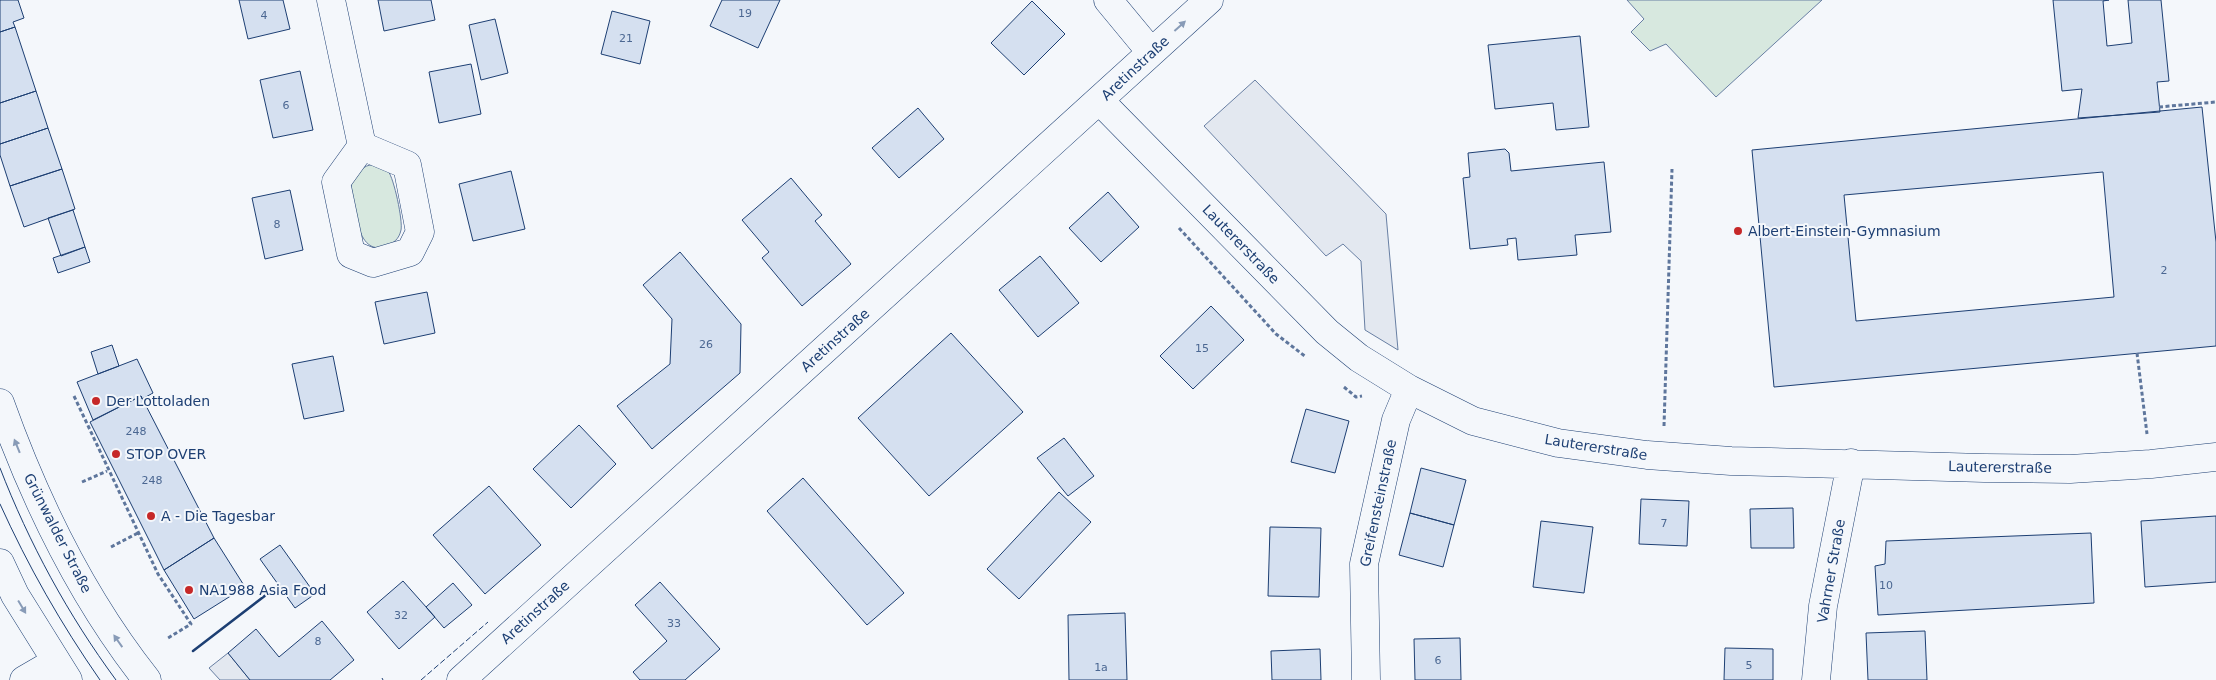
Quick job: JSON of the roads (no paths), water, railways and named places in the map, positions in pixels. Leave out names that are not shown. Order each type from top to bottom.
[{"type":"street","points":[[331,0],[362,146]]},
{"type":"street","points":[[1108,0],[1151,52]]},
{"type":"street","name":"Aretinstraße","points":[[460,680],[1209,0]]},
{"type":"street","name":"Lautererstraße","points":[[1100,100],[1327,332],[1359,358],[1408,389],[1473,421],[1558,444],[1662,456],[1731,461],[2070,469],[2151,464],[2216,457]]},
{"type":"street","name":"Greifensteinstraße","points":[[1366,680],[1364,564],[1396,420],[1408,389]]},
{"type":"street","name":"Grünwalder Straße","points":[[0,403],[28,474],[71,565],[116,638],[147,680]]},
{"type":"street","name":"Vahrner Straße","points":[[1816,680],[1823,606],[1851,463]]},
{"type":"street","points":[[0,563],[15,594],[61,671],[24,680]]},
{"type":"tram line","points":[[0,468],[11,496],[51,578],[82,630],[116,680]]},
{"type":"tram line","points":[[0,504],[46,594],[100,680]]},
{"type":"place","name":"Albert-Einstein-Gymnasium","points":[[1738,231]]},
{"type":"place","name":"Der Lottoladen","points":[[96,401]]},
{"type":"place","name":"STOP OVER","points":[[116,454]]},
{"type":"place","name":"A - Die Tagesbar","points":[[151,516]]},
{"type":"place","name":"NA1988 Asia Food","points":[[189,590]]}]
